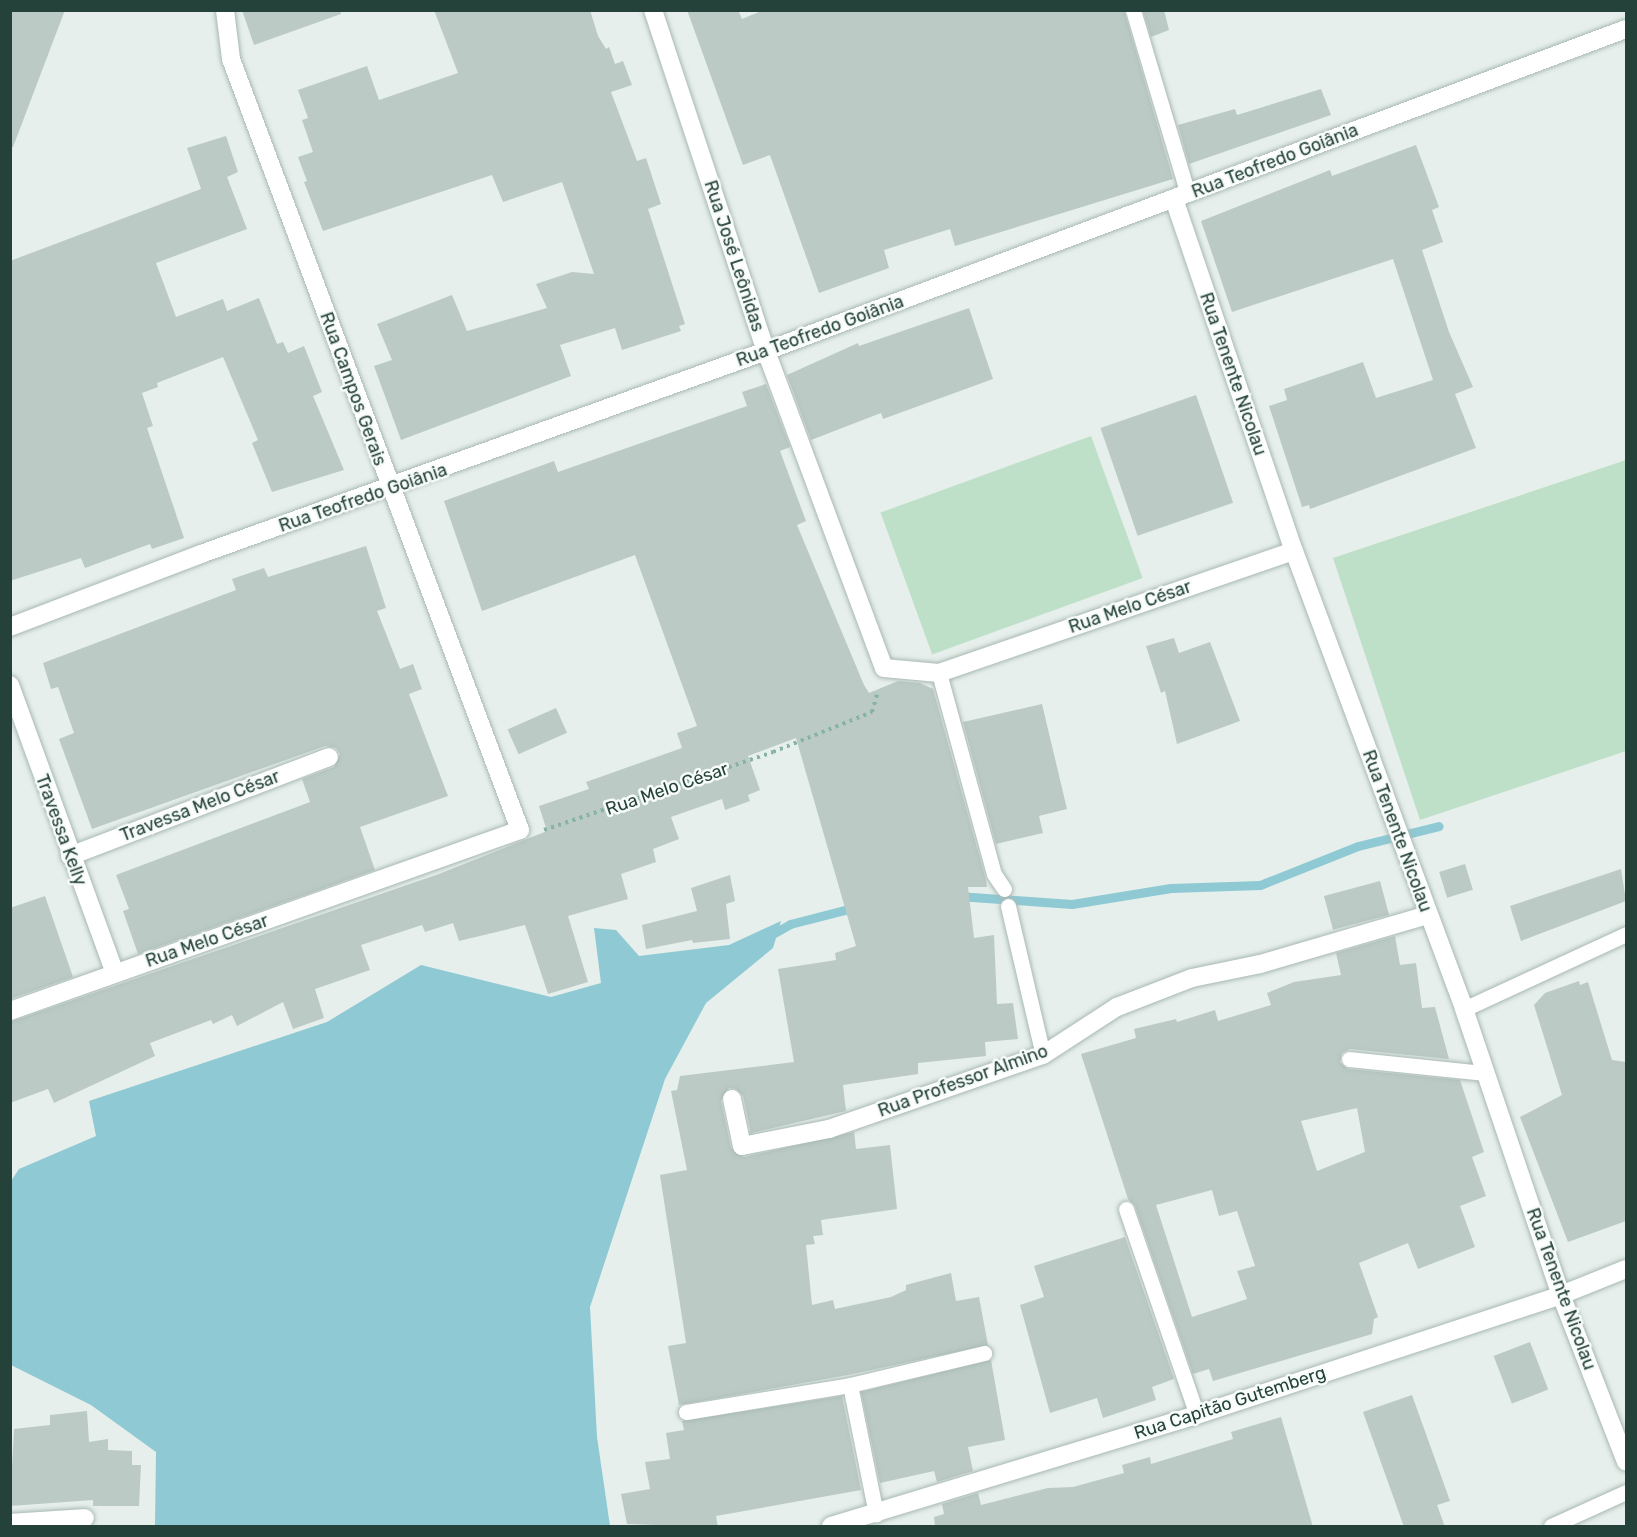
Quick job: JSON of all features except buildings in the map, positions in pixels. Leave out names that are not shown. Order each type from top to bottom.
[{"type":"street","name":"Rua Campos Gerais","points":[[225,10],[231,59],[390,489],[520,830]]},
{"type":"street","name":"Rua José Leônidas","points":[[653,10],[766,351],[884,668]]},
{"type":"street","name":"Rua Teofredo Goiânia","points":[[10,627],[201,554],[390,489],[766,351],[1626,29]]},
{"type":"street","name":"Rua Tenente Nicolau","points":[[1181,196],[1294,551],[1464,1009],[1561,1295],[1626,1462]]},
{"type":"street","name":"Rua Melo César","points":[[884,668],[939,673],[1294,551]]},
{"type":"street","name":"Travessa Kelly","points":[[10,685],[70,856],[115,973]]},
{"type":"street","name":"Travessa Melo César","points":[[70,856],[329,757]]},
{"type":"street","name":"Rua Melo César","points":[[10,1011],[520,830]]},
{"type":"street","name":"Rua Professor Almino","points":[[732,1099],[742,1146],[829,1129],[1043,1055],[1117,1007],[1192,978],[1260,964],[1428,915]]},
{"type":"street","name":"Rua Capitão Gutemberg","points":[[831,1527],[1197,1415],[1561,1295],[1626,1269]]},
{"type":"street","points":[[10,1523],[85,1518]]},
{"type":"lane","points":[[1133,10],[1181,196]]},
{"type":"lane","points":[[939,673],[994,874],[1004,889]]},
{"type":"lane","points":[[1008,906],[1043,1055]]},
{"type":"lane","points":[[1464,1009],[1626,934]]},
{"type":"lane","points":[[1349,1059],[1485,1073]]},
{"type":"lane","points":[[1126,1209],[1197,1415]]},
{"type":"lane","points":[[686,1412],[850,1385],[984,1353]]},
{"type":"lane","points":[[850,1385],[876,1514]]},
{"type":"lane","points":[[1551,1527],[1626,1492]]},
{"type":"path","name":"Rua Melo César","points":[[520,830],[537,832],[606,810],[873,712],[884,668]]},
{"type":"green space","points":[[1091,436],[1143,578],[932,655],[881,513]]},
{"type":"green space","points":[[1626,460],[1626,751],[1420,820],[1333,558]]},
{"type":"water","points":[[781,921],[773,948],[706,1003],[665,1079],[590,1307],[597,1437],[610,1526],[155,1526],[156,1452],[91,1405],[11,1365],[11,1181],[19,1169],[96,1136],[89,1101],[327,1022],[421,965],[551,997],[601,983],[594,928],[616,930],[639,956],[729,945]]},
{"type":"waterway","points":[[958,896],[1072,904],[1171,888],[1260,885],[1358,846],[1439,826]]},
{"type":"waterway","points":[[767,937],[790,924],[856,907]]}]
